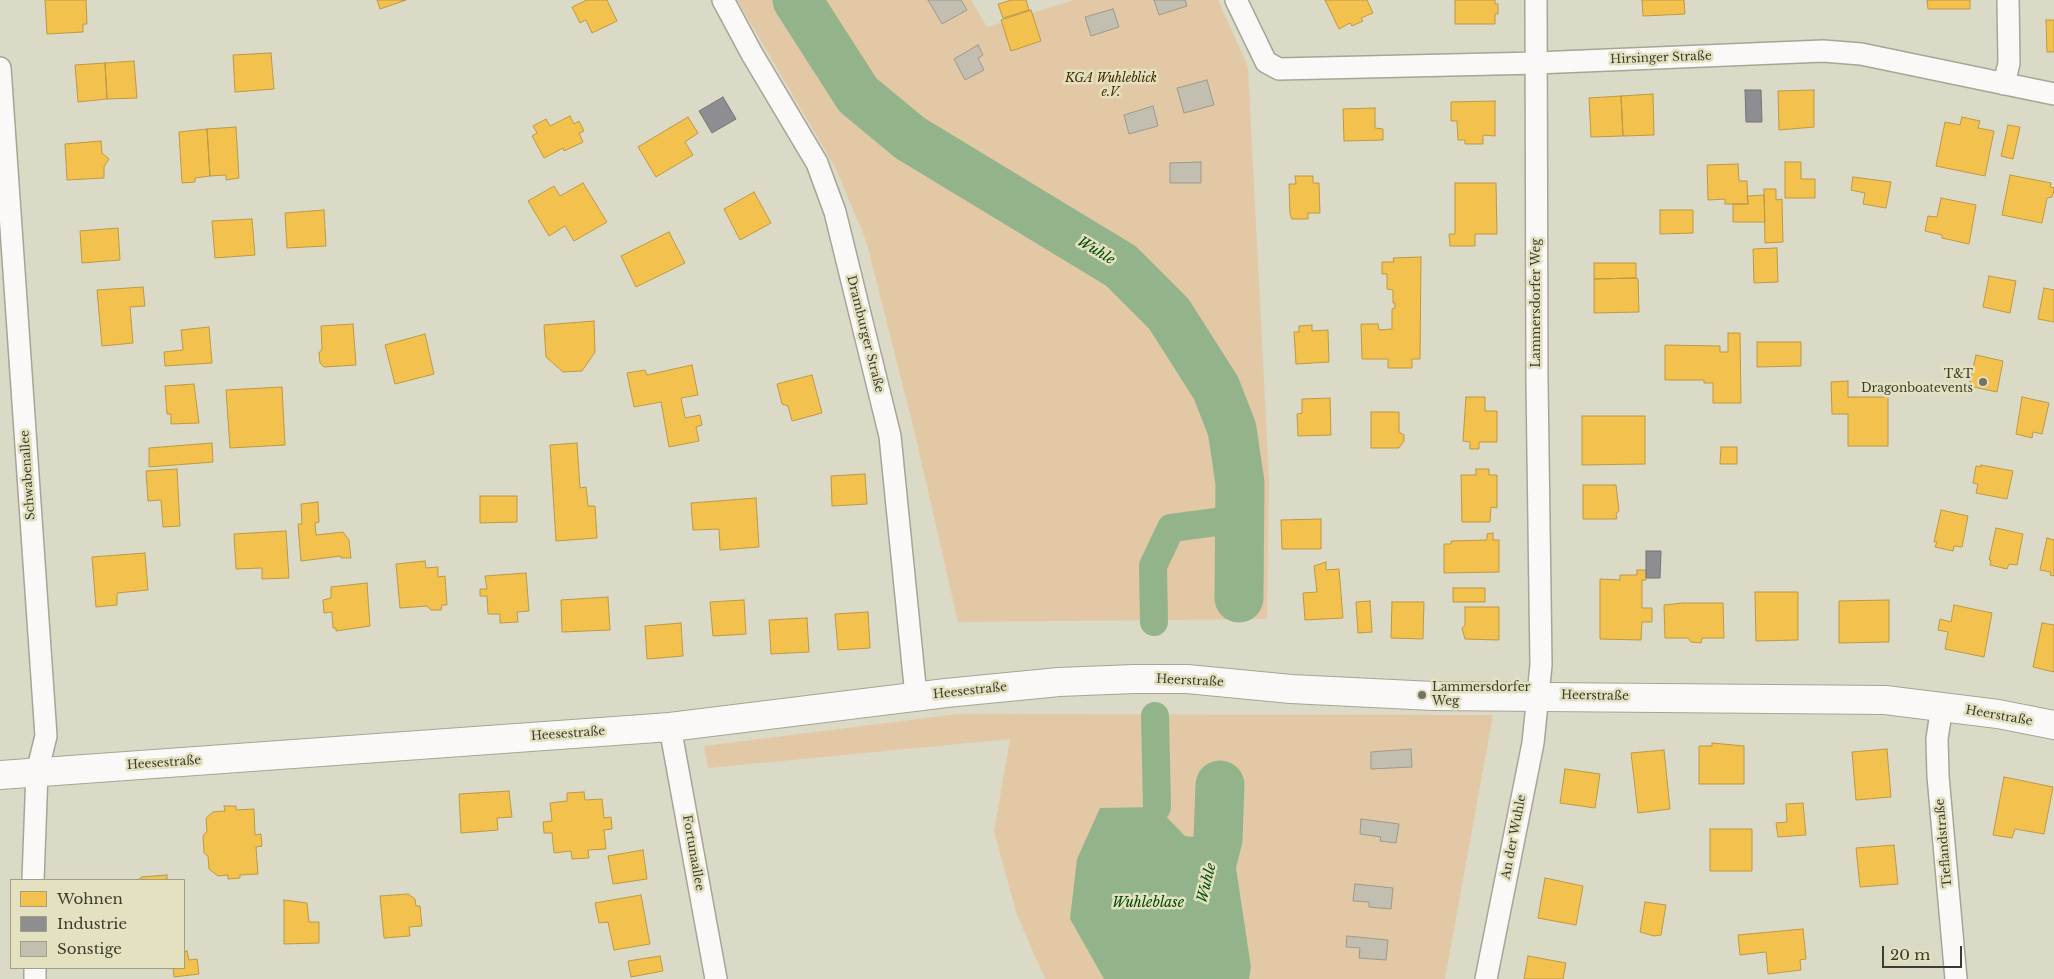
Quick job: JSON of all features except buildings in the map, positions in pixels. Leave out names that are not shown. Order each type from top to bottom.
[{"type":"street","name":"Dramburger Straße","points":[[723,0],[752,54],[817,163],[836,212],[890,436],[916,696]]},
{"type":"street","name":"Hirsinger Straße","points":[[1236,0],[1266,62],[1279,69],[1536,63],[1823,51],[1861,54],[2054,94]]},
{"type":"street","name":"Lammersdorfer Weg","points":[[1536,0],[1537,382],[1541,665],[1538,695]]},
{"type":"street","points":[[2004,84],[2009,63],[2008,0]]},
{"type":"street","name":"Schwabenallee","points":[[0,68],[46,736],[36,772],[33,879]]},
{"type":"street","name":"Heesestraße","points":[[0,775],[670,727],[916,696],[1059,682],[1134,679]]},
{"type":"street","name":"Heerstraße","points":[[1134,679],[1187,679],[1324,691],[1434,696],[1538,695],[1885,700],[1998,714],[2054,725]]},
{"type":"street","name":"An der Wuhle","points":[[1486,979],[1533,744],[1538,695]]},
{"type":"street","name":"Tieflandstraße","points":[[1942,706],[1938,739],[1938,776],[1956,979]]},
{"type":"street","name":"Fortunaallee","points":[[670,727],[716,979]]},
{"type":"green space","name":"KGA Wuhleblick e.V.","points":[[737,0],[971,0],[987,27],[1074,0],[1218,0],[1248,67],[1269,480],[1267,619],[958,622],[916,438],[866,240],[835,167]]},
{"type":"green space","points":[[959,714],[1493,715],[1445,979],[1249,979],[1251,967],[1232,841],[1185,836],[1156,807],[1070,919],[1104,979],[1045,979],[1017,915],[994,831],[1010,739],[708,768],[704,746]]},
{"type":"water","name":"Wuhleblase","points":[[1157,807],[1185,836],[1232,841],[1251,967],[1249,979],[1104,979],[1070,919],[1077,859],[1100,808]]},
{"type":"waterway","name":"Wuhle","points":[[797,0],[858,95],[910,138],[1121,266],[1169,314],[1216,388],[1232,429],[1240,483],[1239,598]]},
{"type":"waterway","points":[[1154,622],[1153,566],[1171,528],[1239,519]]},
{"type":"waterway","points":[[1155,716],[1157,807]]},
{"type":"waterway","name":"Wuhle","points":[[1183,979],[1218,839],[1220,785]]},
{"type":"place","name":"T&T Dragonboatevents","points":[[1983,382]]},
{"type":"place","name":"Lammersdorfer Weg","points":[[1422,695]]}]
